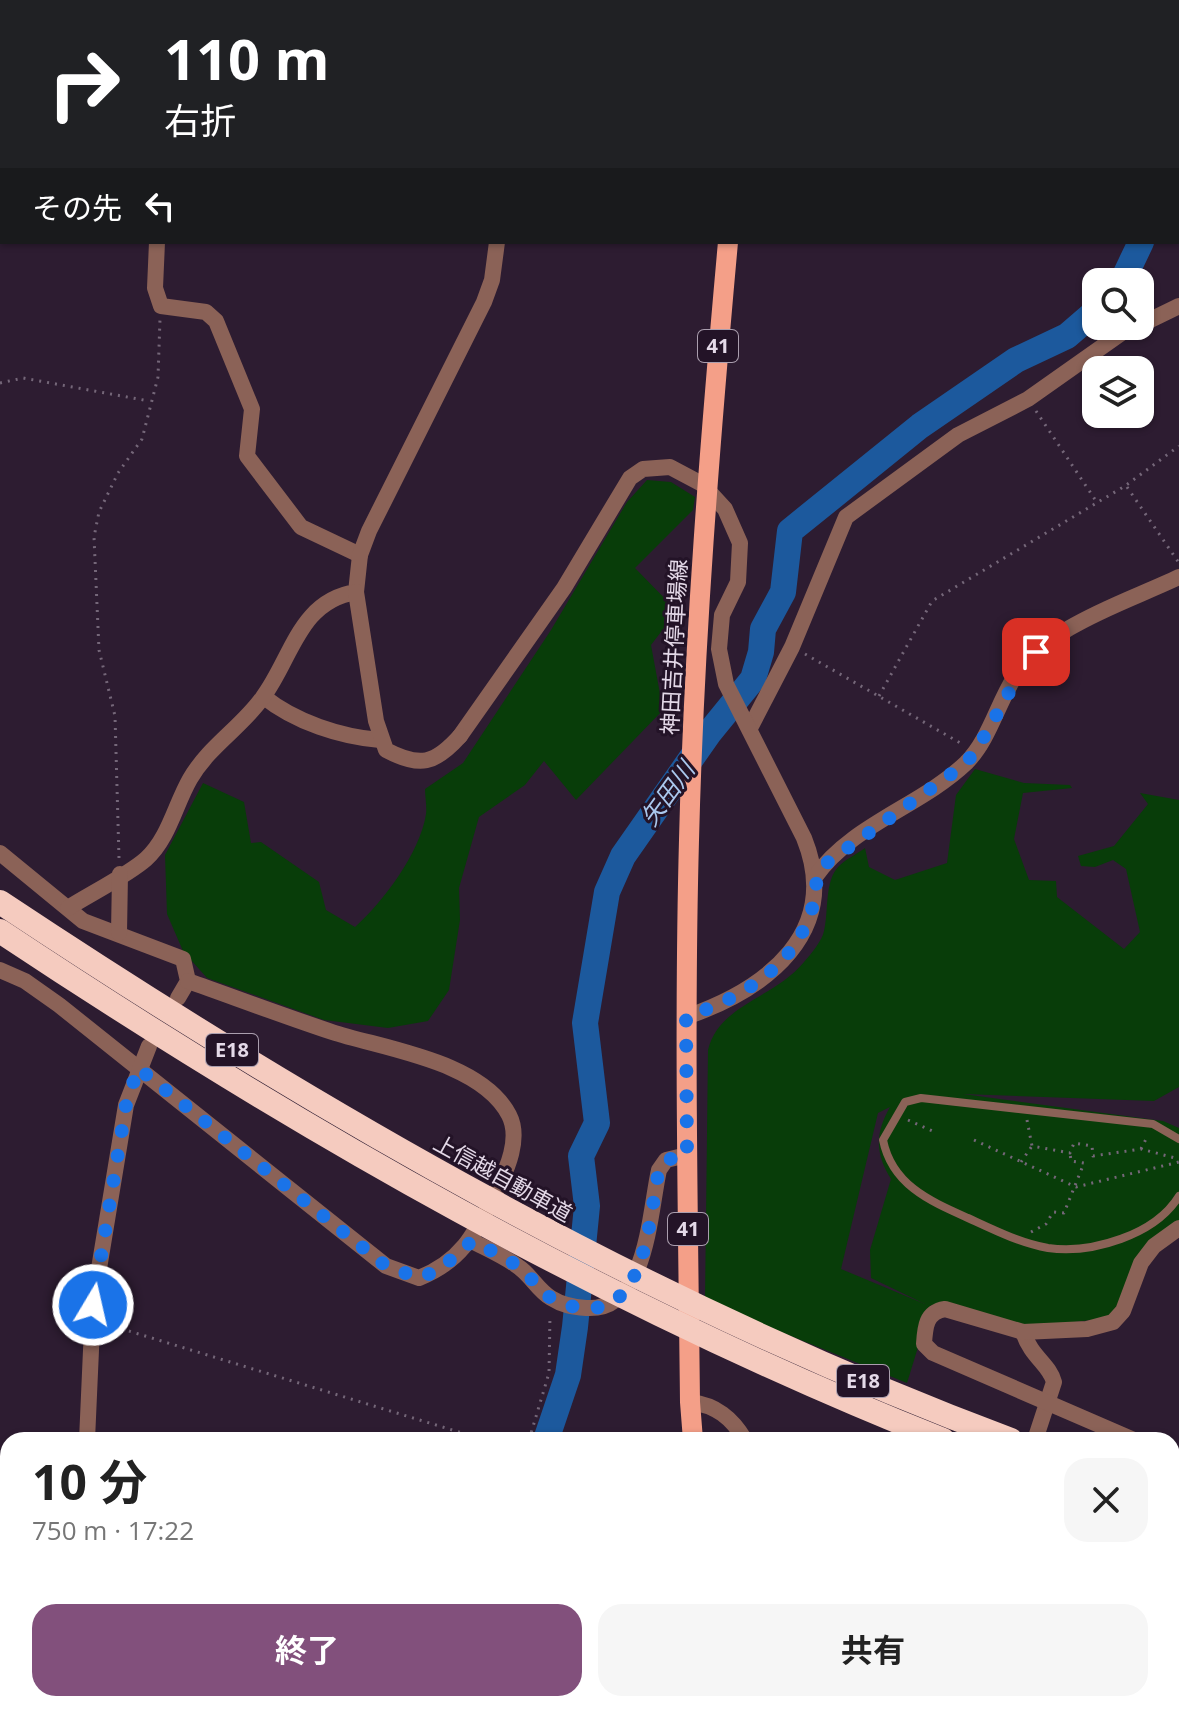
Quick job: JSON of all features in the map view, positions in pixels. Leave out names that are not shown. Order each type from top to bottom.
[{"type":"highway","name":"上信越自動車道","points":[[0,902],[262,1069],[470,1191],[717,1317],[991,1432]]},
{"type":"highway","name":"E18","points":[[0,931],[221,1073],[460,1213],[575,1275],[711,1341],[924,1432]]},
{"type":"main road","name":"神田吉井停車場線","points":[[692,1432],[686,1017],[689,838],[709,451],[728,244]]},
{"type":"street","points":[[157,244],[155,288],[161,306],[206,312],[216,321],[252,409],[247,456],[301,527],[360,555]]},
{"type":"street","points":[[497,244],[492,280],[484,302],[360,555],[356,592],[380,740],[386,750],[408,762],[428,761],[445,753],[564,588],[619,491],[643,469],[670,467],[702,484],[725,509],[740,543],[738,582],[722,615],[719,649],[726,684],[804,838],[815,877],[812,911],[797,943],[784,959],[768,976],[725,1004],[686,1017]]},
{"type":"street","points":[[1154,318],[1179,306]]},
{"type":"street","points":[[746,721],[792,647],[846,517],[958,435],[1028,399],[1112,340]]},
{"type":"street","points":[[815,877],[833,855],[965,764],[1015,677],[1036,652],[1056,637],[1179,577]]},
{"type":"street","points":[[68,908],[146,859],[166,833],[203,759],[264,697],[292,640],[318,609],[339,595],[356,592]]},
{"type":"street","points":[[264,697],[280,710],[351,738],[380,740]]},
{"type":"street","points":[[0,853],[83,921],[183,959],[188,981],[178,998]]},
{"type":"street","points":[[119,933],[120,874]]},
{"type":"street","points":[[0,970],[25,981],[386,1266],[419,1278],[439,1270],[472,1241],[506,1172],[513,1145],[511,1117],[495,1096],[475,1081],[423,1057],[334,1033],[188,981]]},
{"type":"street","points":[[87,1432],[92,1320],[126,1105],[149,1046]]},
{"type":"street","points":[[472,1241],[522,1268],[550,1297],[567,1306],[601,1309],[624,1296],[641,1257],[659,1170],[666,1160],[687,1155]]},
{"type":"street","points":[[1113,1432],[1047,1407],[933,1353],[924,1344],[928,1318],[936,1310],[945,1309],[1023,1332],[1087,1329],[1113,1322],[1123,1311],[1141,1263],[1154,1246],[1179,1228]]},
{"type":"street","points":[[1023,1332],[1032,1355],[1052,1373],[1054,1382],[1038,1432]]},
{"type":"street","points":[[690,1402],[721,1411],[741,1432]]},
{"type":"lane","points":[[1179,1139],[1153,1124],[921,1098],[905,1102],[883,1140],[886,1156],[901,1180],[930,1201],[1024,1242],[1050,1248],[1077,1248],[1141,1231],[1173,1206],[1179,1196]]},
{"type":"path","points":[[120,874],[115,716],[99,650],[94,537],[99,512],[118,473],[142,439],[161,355],[161,306]]},
{"type":"path","points":[[0,383],[23,378],[149,401]]},
{"type":"path","points":[[1028,399],[1096,501]]},
{"type":"path","points":[[879,696],[932,601],[1125,486],[1179,446]]},
{"type":"path","points":[[1125,486],[1179,563]]},
{"type":"path","points":[[792,647],[975,751]]},
{"type":"path","points":[[1021,1162],[1032,1146],[1024,1108]]},
{"type":"path","points":[[895,1115],[937,1133]]},
{"type":"path","points":[[1141,1149],[1153,1124]]},
{"type":"path","points":[[974,1140],[1076,1187],[1179,1160]]},
{"type":"path","points":[[1074,1143],[1092,1146],[1093,1156],[1090,1163],[1084,1163],[1071,1161],[1070,1153],[1074,1143]]},
{"type":"path","points":[[1032,1146],[1070,1153]]},
{"type":"path","points":[[1093,1156],[1141,1149],[1179,1160]]},
{"type":"path","points":[[1024,1242],[1053,1212],[1064,1213],[1084,1163]]},
{"type":"path","points":[[531,1432],[549,1373],[550,1297]]},
{"type":"path","points":[[92,1320],[459,1432]]},
{"type":"green space","points":[[647,480],[671,482],[695,497],[693,510],[635,568],[677,611],[651,645],[663,710],[576,800],[544,761],[525,785],[479,817],[459,888],[460,920],[449,990],[428,1021],[388,1028],[324,1020],[207,978],[183,951],[167,914],[165,855],[203,783],[244,802],[251,843],[261,842],[319,882],[326,910],[355,927],[388,891],[416,845],[426,814],[425,789],[463,763],[551,630],[627,502]]},
{"type":"green space","points":[[975,769],[1024,783],[1070,785],[1072,788],[1023,793],[1014,839],[1029,880],[1056,881],[1057,897],[1124,949],[1140,932],[1126,869],[1113,860],[1095,867],[1081,866],[1078,856],[1114,846],[1148,804],[1140,793],[1179,800],[1179,1087],[1154,1101],[963,1094],[1163,1121],[1179,1128],[1179,1222],[1108,1318],[1024,1328],[931,1305],[907,1383],[705,1301],[708,1050],[714,1034],[724,1022],[792,974],[816,947],[824,931],[831,880],[842,863],[865,848],[869,867],[895,880],[947,863],[956,795]],"holes":[[[890,1107],[879,1143],[882,1161],[891,1179],[870,1250],[871,1278],[925,1304],[841,1269],[878,1113]]]},
{"type":"waterway","name":"矢田川","points":[[1129,268],[1140,244]]},
{"type":"waterway","name":"矢田川","points":[[549,1432],[568,1375],[575,1327],[587,1206],[581,1156],[597,1123],[585,1023],[607,892],[623,856],[709,733],[753,679],[761,652],[763,629],[783,592],[790,531],[920,426],[1016,360],[1067,336],[1082,323]]},
{"type":"route","points":[[93,1305],[126,1105],[138,1068],[371,1256],[402,1274],[419,1278],[439,1270],[472,1241],[522,1268],[534,1285],[567,1306],[601,1309],[613,1305],[624,1296],[641,1257],[659,1170],[666,1160],[687,1155],[686,1017],[725,1004],[768,976],[797,943],[812,911],[816,894],[815,877],[824,865],[833,855],[965,764],[981,742],[1015,677],[1036,652]]}]
